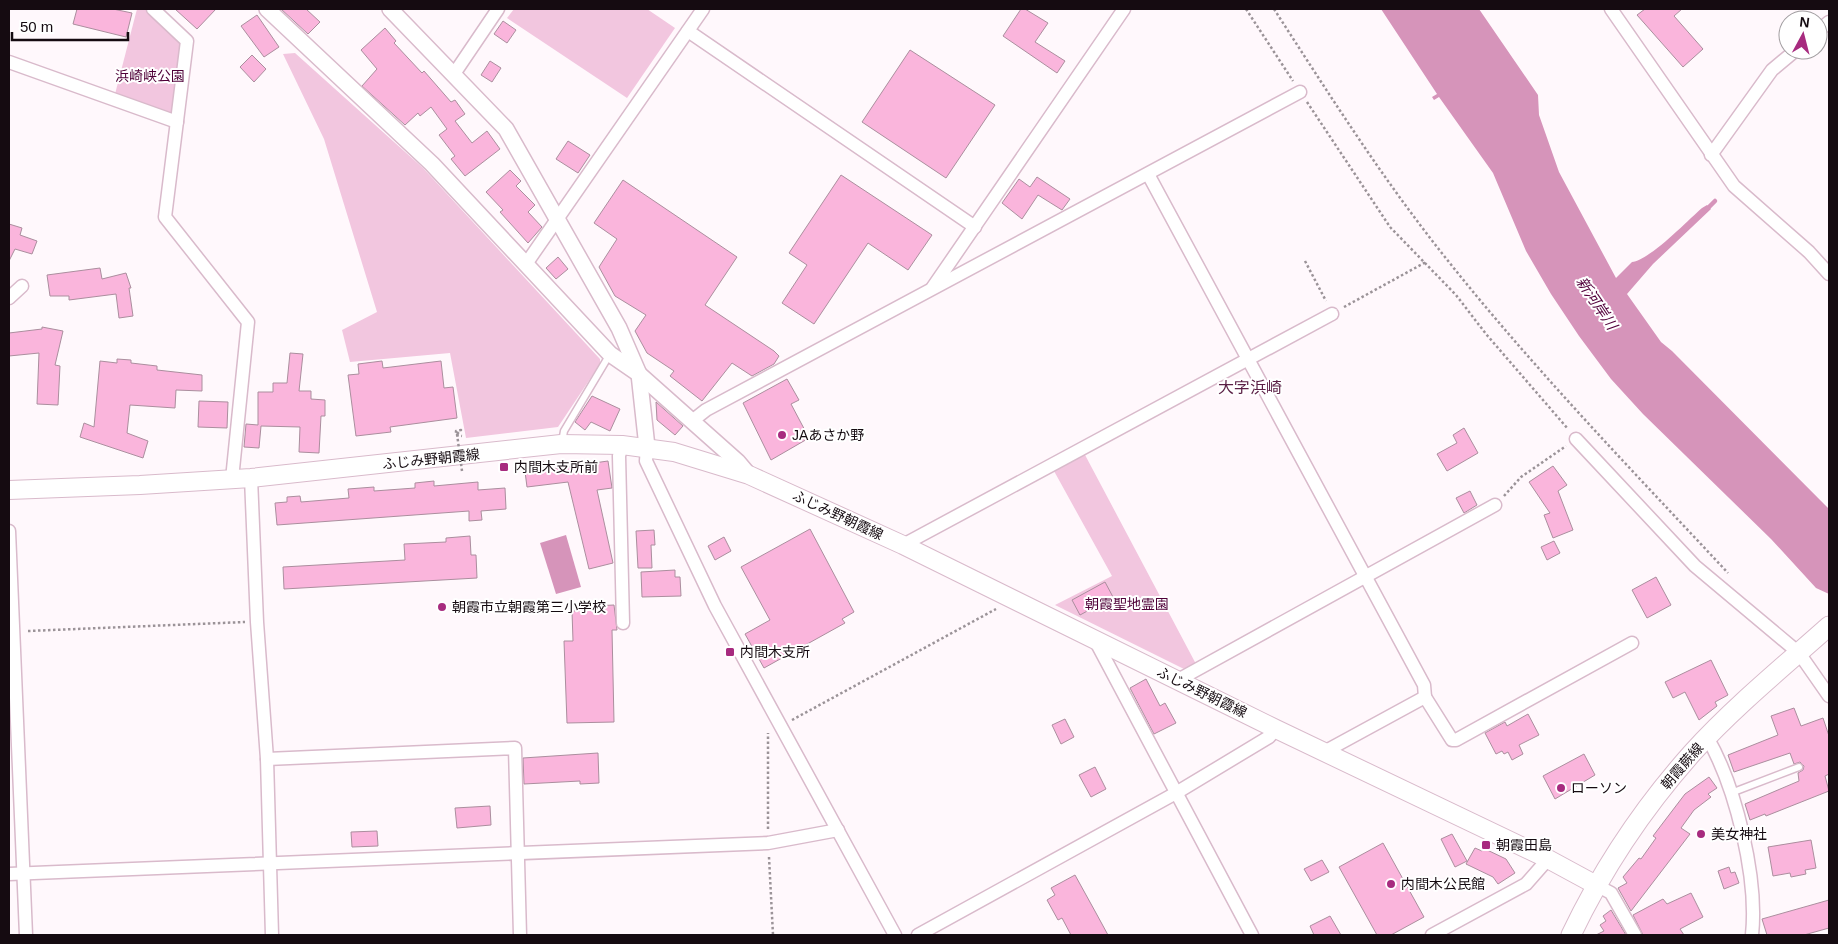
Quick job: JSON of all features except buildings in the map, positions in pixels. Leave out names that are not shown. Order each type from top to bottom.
[{"type":"main road","name":"ふじみ野朝霞線","points":[[9,490],[251,478],[561,444],[648,447],[700,459],[749,475],[903,545],[1596,885]]},
{"type":"main road","name":"朝霞蕨線","points":[[1571,935],[1615,852],[1655,797],[1707,737],[1751,694],[1829,626]]},
{"type":"street","points":[[153,9],[188,41],[165,218],[248,322],[232,479]]},
{"type":"street","points":[[267,9],[432,164],[610,354],[639,374],[749,475]]},
{"type":"street","points":[[390,9],[506,129],[619,328],[639,374],[648,447],[646,461],[715,606],[895,935]]},
{"type":"street","points":[[454,74],[498,9]]},
{"type":"street","points":[[526,264],[703,9]]},
{"type":"street","points":[[932,289],[1124,9]]},
{"type":"street","points":[[1611,9],[1734,186],[1809,252],[1829,274]]},
{"type":"street","points":[[688,31],[975,228]]},
{"type":"street","points":[[1711,155],[1772,70],[1784,60]]},
{"type":"street","points":[[9,62],[177,122]]},
{"type":"street","points":[[692,421],[706,410],[1300,92]]},
{"type":"street","points":[[1148,174],[1424,685],[1425,697],[1452,740],[1456,740],[1632,643]]},
{"type":"street","points":[[9,298],[22,286]]},
{"type":"street","points":[[903,545],[1332,314]]},
{"type":"street","points":[[1576,439],[1695,566],[1804,649],[1829,696]]},
{"type":"street","points":[[622,445],[619,456],[623,623]]},
{"type":"street","points":[[251,478],[257,622],[267,759],[268,864],[272,935]]},
{"type":"street","points":[[1178,680],[1496,505]]},
{"type":"street","points":[[9,531],[26,935]]},
{"type":"street","points":[[1095,640],[1252,935]]},
{"type":"street","points":[[1324,752],[1425,697]]},
{"type":"street","points":[[918,935],[1176,793],[1269,738],[1276,729]]},
{"type":"street","points":[[1707,737],[1716,752],[1730,793],[1748,860],[1753,908],[1752,935]]},
{"type":"street","points":[[267,759],[514,748],[520,935]]},
{"type":"street","points":[[9,874],[768,843],[838,830]]},
{"type":"street","points":[[1432,935],[1526,884],[1548,860]]},
{"type":"street","points":[[1596,885],[1610,893],[1635,935]]},
{"type":"lane","points":[[561,444],[564,431],[610,354]]},
{"type":"lane","points":[[1730,793],[1799,767]]},
{"type":"path","points":[[1246,9],[1390,227],[1426,262],[1576,439],[1521,477],[1496,505]]},
{"type":"path","points":[[1274,9],[1330,96],[1442,252],[1518,344],[1603,440],[1729,575]]},
{"type":"path","points":[[1305,261],[1332,314],[1426,262]]},
{"type":"path","points":[[462,436],[456,435],[456,431],[461,430],[458,434],[462,471]]},
{"type":"path","points":[[773,935],[768,843],[766,734],[772,728],[781,726],[993,612],[1013,598]]},
{"type":"path","points":[[13,631],[257,622]]},
{"type":"green space","name":"浜崎峡公園","points":[[137,9],[149,9],[184,42],[173,111],[166,115],[114,98]]},
{"type":"green space","points":[[514,9],[647,9],[675,28],[627,98],[507,18]]},
{"type":"green space","points":[[295,53],[423,168],[600,359],[600,364],[558,427],[466,438],[450,353],[350,362],[342,330],[377,312],[324,139],[283,54]]},
{"type":"green space","name":"朝霞聖地霊園","points":[[1084,453],[1196,664],[1186,670],[1055,605],[1112,576],[1054,471]]},
{"type":"water","name":"新河岸川","points":[[1381,9],[1479,9],[1538,95],[1539,115],[1559,172],[1616,278],[1632,262],[1640,260],[1658,247],[1702,208],[1707,205],[1711,209],[1653,264],[1627,294],[1661,342],[1829,509],[1829,594],[1816,588],[1771,539],[1643,414],[1611,379],[1551,294],[1526,251],[1493,173],[1439,97],[1434,100],[1432,97],[1437,94]]},
{"type":"water","points":[[566,535],[581,587],[556,594],[540,543]]},
{"type":"waterway","points":[[1705,211],[1715,201]]},
{"type":"place","name":"JAあさか野","points":[[782,435]]},
{"type":"place","name":"内間木支所前","points":[[504,467]]},
{"type":"place","name":"朝霞市立朝霞第三小学校","points":[[442,607]]},
{"type":"place","name":"内間木支所","points":[[730,652]]},
{"type":"place","name":"ローソン","points":[[1561,788]]},
{"type":"place","name":"美女神社","points":[[1701,834]]},
{"type":"place","name":"朝霞田島","points":[[1486,845]]},
{"type":"place","name":"内間木公民館","points":[[1391,884]]},
{"type":"district","name":"大字浜崎","points":[[1250,387]]}]
